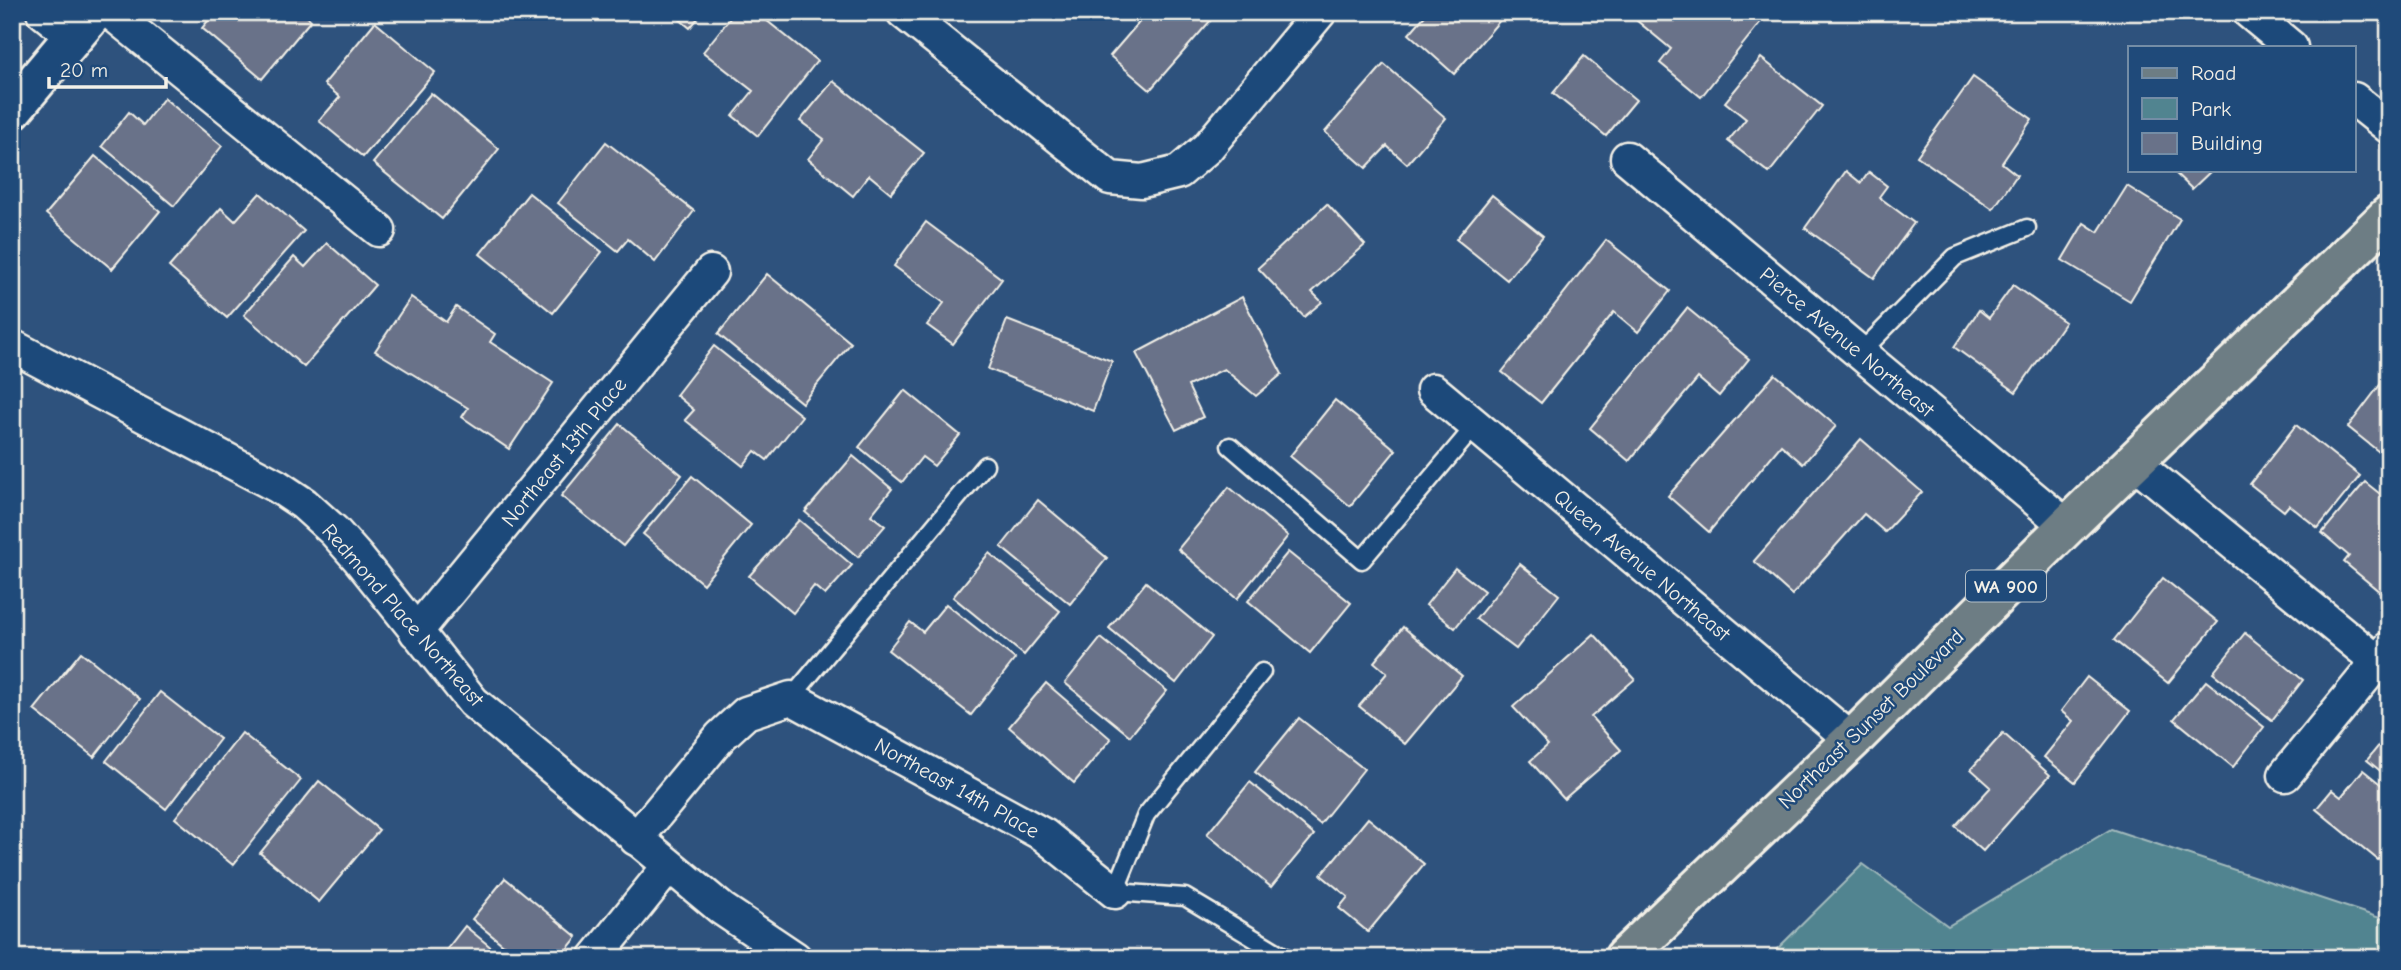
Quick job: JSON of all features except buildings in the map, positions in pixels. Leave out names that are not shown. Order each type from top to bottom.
[{"type":"main road","name":"Northeast Sunset Boulevard","points":[[1624,958],[1852,740],[2067,526],[2389,215]]},
{"type":"street","points":[[12,110],[84,25],[43,12]]},
{"type":"street","points":[[110,12],[379,230]]},
{"type":"street","points":[[903,12],[1110,178],[1142,181],[1179,172],[1207,148],[1320,12]]},
{"type":"street","points":[[2249,12],[2290,46]]},
{"type":"street","points":[[2356,101],[2389,127]]},
{"type":"street","name":"Pierce Avenue Northeast","points":[[1627,158],[2067,526]]},
{"type":"street","name":"Northeast 13th Place","points":[[416,632],[711,271]]},
{"type":"street","name":"Redmond Place Northeast","points":[[12,346],[277,486],[304,504],[334,531],[358,558],[473,702],[722,909],[791,957]]},
{"type":"street","name":"Queen Avenue Northeast","points":[[1433,390],[1852,740]]},
{"type":"street","points":[[2134,462],[2383,655],[2285,775]]},
{"type":"street","points":[[636,839],[721,736],[746,713],[791,698]]},
{"type":"street","name":"Northeast 14th Place","points":[[791,698],[1044,835],[1115,892]]},
{"type":"street","points":[[595,958],[669,866]]},
{"type":"lane","points":[[1860,353],[1955,257],[2027,228]]},
{"type":"lane","points":[[1230,446],[1362,559],[1475,426]]},
{"type":"lane","points":[[791,698],[985,465]]},
{"type":"lane","points":[[1262,672],[1146,815],[1115,892],[1185,897],[1287,958]]},
{"type":"green space","points":[[2111,829],[2389,921],[2389,958],[1768,958],[1863,864],[1948,926]]}]
